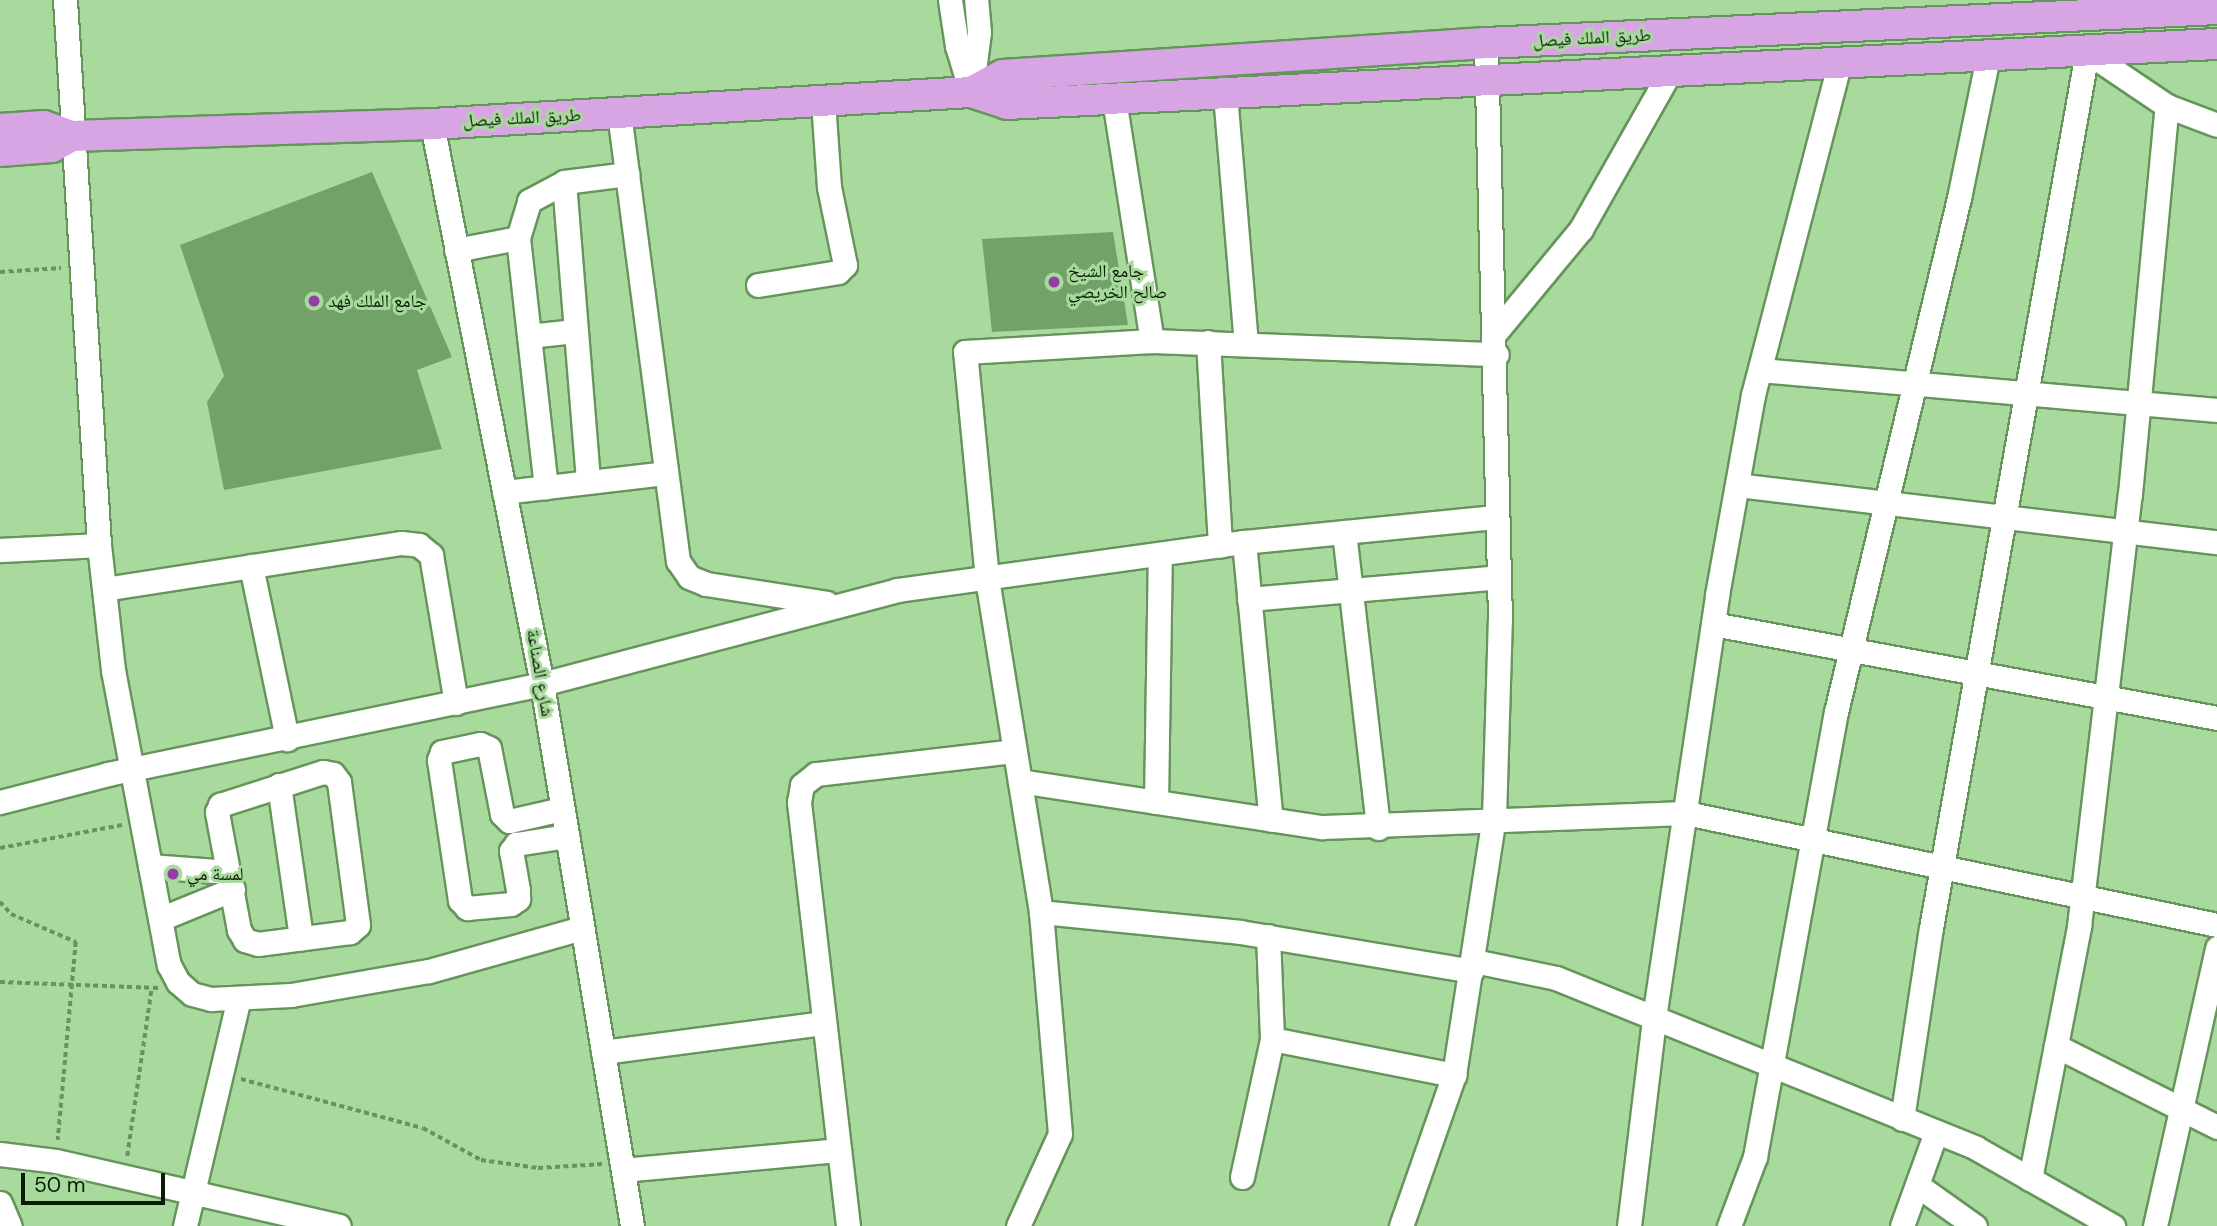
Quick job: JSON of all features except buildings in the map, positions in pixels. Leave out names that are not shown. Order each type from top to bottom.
[{"type":"main road","name":"طريق الملك فيصل","points":[[971,92],[1003,75],[1486,43],[2217,9]]},
{"type":"main road","name":"طريق الملك فيصل","points":[[0,129],[44,126],[72,136],[432,124],[971,92],[1007,104],[1485,84],[2217,44]]},
{"type":"main road","name":"طريق الملك فيصل","points":[[0,151],[52,146],[72,136]]},
{"type":"street","points":[[65,0],[99,545],[113,670],[169,965],[178,982],[202,997],[291,995],[429,971],[582,928]]},
{"type":"street","points":[[950,0],[957,47],[971,92]]},
{"type":"street","points":[[971,92],[979,32],[976,0]]},
{"type":"street","points":[[1401,1226],[1454,1075],[1494,818],[1498,577],[1496,344],[1485,84],[1486,43]]},
{"type":"street","points":[[1902,1119],[1943,868],[2087,52],[2167,106],[2217,125]]},
{"type":"street","points":[[1729,1226],[1755,1157],[1852,649],[1988,57]]},
{"type":"street","points":[[1629,1226],[1654,1018],[1713,624],[1737,485],[1760,370],[1839,64]]},
{"type":"street","points":[[1496,344],[1581,229],[1670,72]]},
{"type":"street","points":[[1225,94],[1245,343]]},
{"type":"street","points":[[1114,99],[1152,341]]},
{"type":"street","points":[[758,285],[838,272],[845,265],[830,187],[823,101]]},
{"type":"street","points":[[2030,1178],[2083,897],[2125,531],[2167,106]]},
{"type":"street","points":[[619,113],[678,561],[689,577],[706,584],[837,605]]},
{"type":"street","name":"شارع الصناعة","points":[[432,124],[542,684],[632,1226]]},
{"type":"street","points":[[546,487],[517,238],[529,201],[564,182],[627,174]]},
{"type":"street","points":[[564,182],[587,482]]},
{"type":"street","points":[[456,250],[517,238]]},
{"type":"street","points":[[529,336],[575,331]]},
{"type":"street","points":[[1018,1226],[1060,1134],[1041,912],[987,579],[965,352],[1152,341],[1496,344]]},
{"type":"street","points":[[1208,342],[1220,546]]},
{"type":"street","points":[[1760,370],[2217,410]]},
{"type":"street","points":[[504,492],[666,474]]},
{"type":"street","points":[[1737,485],[2217,542]]},
{"type":"street","points":[[0,802],[542,684],[897,590],[1160,556],[1244,541],[1496,517]]},
{"type":"street","points":[[1344,532],[1378,828]]},
{"type":"street","points":[[1244,541],[1271,820]]},
{"type":"street","points":[[104,589],[401,543],[419,545],[431,555],[456,703]]},
{"type":"street","points":[[0,550],[99,545]]},
{"type":"street","points":[[1156,802],[1160,556]]},
{"type":"street","points":[[251,566],[287,739]]},
{"type":"street","points":[[1249,599],[1498,577]]},
{"type":"street","points":[[1713,624],[2217,718]]},
{"type":"street","points":[[562,809],[509,821],[502,814],[489,748],[480,744],[442,752],[439,760],[460,900],[467,908],[511,904],[518,899],[510,859],[516,844],[567,836]]},
{"type":"street","points":[[848,1226],[799,802],[802,785],[816,774],[1014,751]]},
{"type":"street","points":[[323,772],[333,774],[338,782],[359,915],[358,925],[350,932],[258,944],[245,940],[231,881],[217,812],[220,805],[323,772]]},
{"type":"street","points":[[1020,782],[1271,820],[1378,828],[1494,818],[1686,813],[2217,925]]},
{"type":"street","points":[[279,785],[301,938]]},
{"type":"street","points":[[150,866],[231,881]]},
{"type":"street","points":[[160,919],[231,881]]},
{"type":"street","points":[[1041,912],[1268,936],[1556,978],[1936,1132],[2030,1178],[2113,1226]]},
{"type":"street","points":[[1242,1177],[1272,1039],[1268,936]]},
{"type":"street","points":[[2154,1226],[2217,948]]},
{"type":"street","points":[[185,1226],[239,998]]},
{"type":"street","points":[[603,1052],[824,1023]]},
{"type":"street","points":[[1272,1039],[1454,1075]]},
{"type":"street","points":[[2056,1046],[2217,1127]]},
{"type":"street","points":[[1902,1226],[1936,1132]]},
{"type":"street","points":[[622,1166],[839,1150]]},
{"type":"street","points":[[0,1154],[56,1161],[286,1219],[339,1226]]},
{"type":"street","points":[[1917,1185],[1975,1226]]},
{"type":"street","points":[[0,1203],[10,1226]]},
{"type":"path","points":[[0,272],[81,267]]},
{"type":"path","points":[[0,848],[141,821]]},
{"type":"path","points":[[0,902],[11,914],[76,942],[56,1161]]},
{"type":"path","points":[[0,982],[71,984],[151,991],[178,982]]},
{"type":"path","points":[[124,1177],[151,991]]},
{"type":"path","points":[[222,1074],[423,1128],[481,1160],[538,1168],[622,1166]]},
{"type":"place","name":"جامع الشيخ صالح الخريصي","points":[[1054,282]]},
{"type":"place","name":"جامع الملك فهد","points":[[314,301]]},
{"type":"place","name":"لمسة مي","points":[[173,874]]}]
